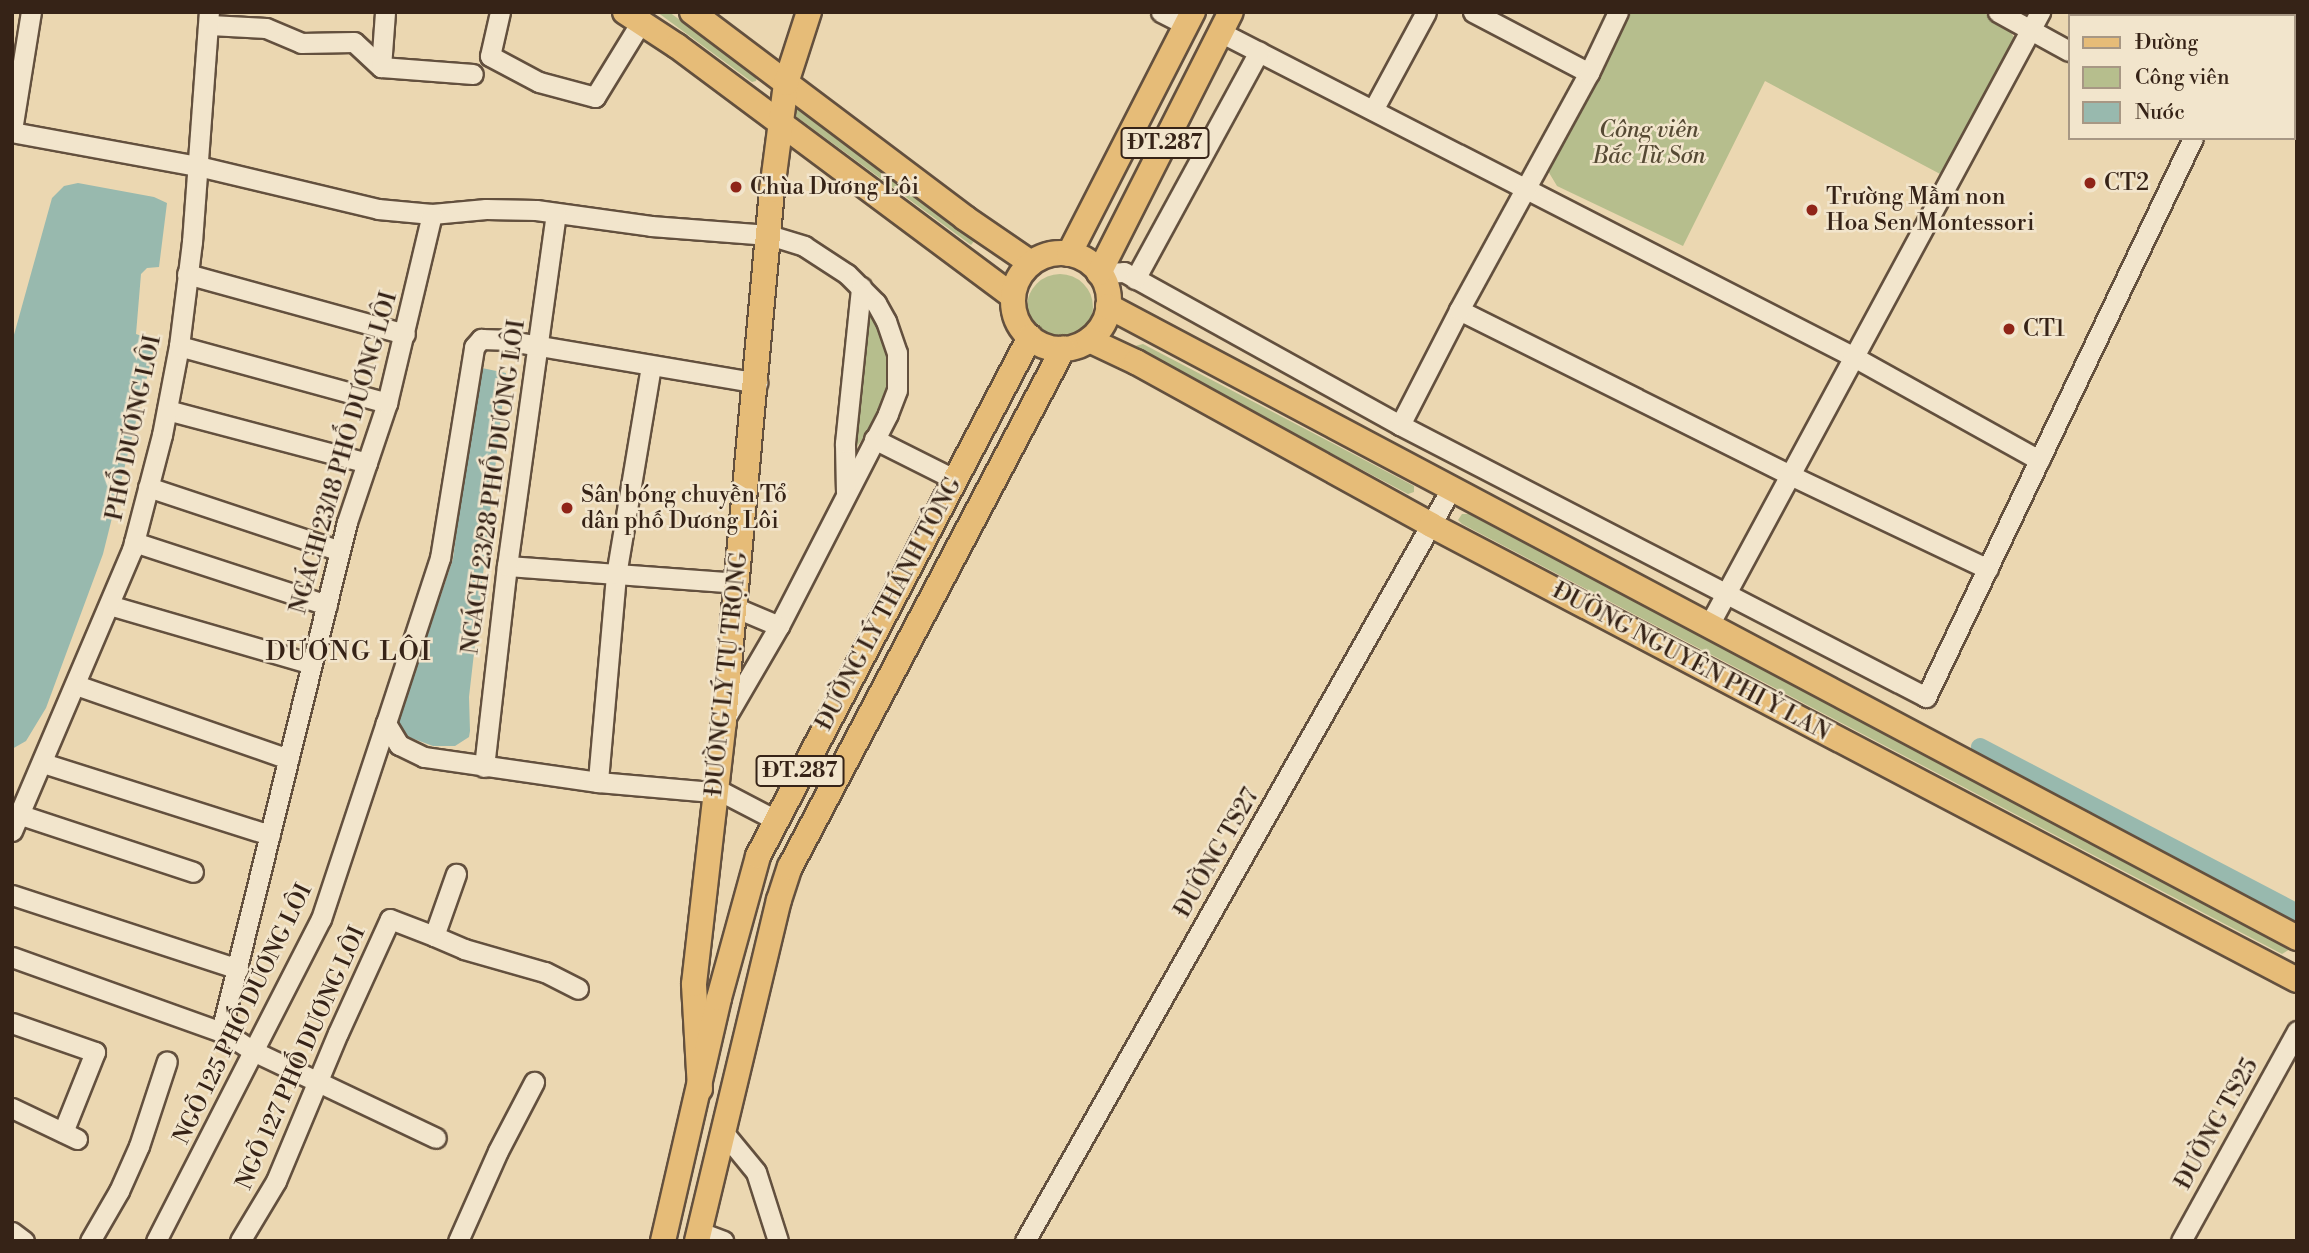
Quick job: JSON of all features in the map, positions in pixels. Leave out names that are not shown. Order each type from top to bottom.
[{"type":"main road","points":[[692,12],[1031,263]]},
{"type":"main road","name":"ĐƯỜNG LÝ TỰ TRỌNG","points":[[700,1089],[694,984],[757,383],[769,234],[786,83],[809,12]]},
{"type":"main road","points":[[633,17],[1013,296]]},
{"type":"main road","name":"ĐT.287","points":[[1069,254],[1190,19]]},
{"type":"main road","name":"ĐT.287","points":[[1099,273],[1226,22]]},
{"type":"main road","points":[[1069,254],[1087,261],[1099,273],[1106,287],[1108,306],[1102,324],[1088,340],[1063,349],[1046,346],[1030,337],[1016,318],[1013,296],[1020,276],[1031,263],[1047,255],[1069,254]]},
{"type":"main road","name":"ĐƯỜNG NGUYÊN PHI Ỷ LAN","points":[[1108,306],[2297,938]]},
{"type":"main road","name":"ĐƯỜNG LÝ THÁNH TÔNG","points":[[665,1232],[735,937],[758,856],[774,819],[1030,337]]},
{"type":"main road","name":"ĐƯỜNG NGUYÊN PHI Ỷ LAN","points":[[1088,340],[1126,356],[1431,525],[2297,980]]},
{"type":"main road","name":"ĐƯỜNG LÝ THÁNH TÔNG","points":[[699,1236],[779,900],[790,867],[1063,349]]},
{"type":"main road","points":[[665,1232],[699,1236]]},
{"type":"street","points":[[31,12],[12,131],[198,166],[378,209],[432,214],[485,209],[556,213],[652,226],[769,234],[804,246],[861,287],[876,303],[886,321],[898,367],[894,398],[779,626],[723,721]]},
{"type":"street","points":[[381,67],[384,12]]},
{"type":"street","points":[[500,12],[490,56],[540,82],[595,97],[633,17]]},
{"type":"street","points":[[1161,12],[1190,19]]},
{"type":"street","points":[[1373,110],[1426,12]]},
{"type":"street","points":[[1473,12],[1589,73]]},
{"type":"street","points":[[1400,425],[1459,310],[1589,73],[1618,12]]},
{"type":"street","points":[[1998,12],[2068,50]]},
{"type":"street","points":[[1709,625],[2040,12]]},
{"type":"street","points":[[210,19],[266,28],[300,43],[354,42],[381,67],[473,74]]},
{"type":"street","name":"PHỐ DƯƠNG LÔI","points":[[16,823],[134,541],[167,410],[179,346],[187,274],[210,19]]},
{"type":"street","points":[[1226,22],[1259,52],[1854,357],[2039,460]]},
{"type":"street","points":[[1135,279],[1259,52]]},
{"type":"street","points":[[1099,273],[1124,272],[1400,425],[1926,697],[2192,140]]},
{"type":"street","name":"NGÁCH 23/28 PHỐ DƯƠNG LÔI","points":[[484,768],[507,566],[556,213]]},
{"type":"street","name":"NGÁCH 23/18 PHỐ DƯƠNG LÔI","points":[[221,1032],[239,968],[340,551],[387,403],[432,214]]},
{"type":"street","points":[[187,274],[405,334]]},
{"type":"street","points":[[846,493],[845,443],[861,287]]},
{"type":"street","points":[[1459,310],[1790,475],[1988,569]]},
{"type":"street","name":"NGÕ 125 PHỐ DƯƠNG LÔI","points":[[156,1241],[321,919],[440,558],[474,347],[481,339],[538,346]]},
{"type":"street","points":[[179,346],[387,403]]},
{"type":"street","points":[[538,346],[757,383]]},
{"type":"street","points":[[598,782],[616,575],[651,366]]},
{"type":"street","points":[[167,410],[367,463]]},
{"type":"street","points":[[874,439],[956,480]]},
{"type":"street","points":[[148,487],[340,551]]},
{"type":"street","name":"ĐƯỜNG TS27","points":[[1025,1241],[1451,489]]},
{"type":"street","points":[[134,541],[327,605]]},
{"type":"street","points":[[507,566],[616,575],[735,595],[779,626]]},
{"type":"street","points":[[109,605],[312,664]]},
{"type":"street","points":[[76,685],[289,759]]},
{"type":"street","points":[[386,723],[391,735],[407,751],[484,768],[598,782],[715,792],[741,800],[774,819]]},
{"type":"street","points":[[43,763],[270,835]]},
{"type":"street","points":[[16,823],[193,872]]},
{"type":"street","points":[[456,874],[434,936],[464,949],[545,972],[578,989]]},
{"type":"street","points":[[12,895],[239,968]]},
{"type":"street","name":"NGÕ 127 PHỐ DƯƠNG LÔI","points":[[240,1241],[276,1181],[390,919],[434,936]]},
{"type":"street","points":[[12,957],[221,1032],[317,1083],[436,1138]]},
{"type":"street","points":[[12,1023],[95,1052],[70,1135],[12,1108]]},
{"type":"street","name":"ĐƯỜNG TS25","points":[[2181,1241],[2297,1031]]},
{"type":"street","points":[[90,1241],[119,1191],[139,1146],[167,1061]]},
{"type":"street","points":[[458,1241],[498,1151],[534,1082]]},
{"type":"street","points":[[724,1133],[756,1172],[778,1241]]},
{"type":"street","points":[[12,1232],[24,1241]]},
{"type":"street","points":[[699,1236],[723,1241]]},
{"type":"green space","points":[[657,12],[669,12],[752,72],[757,77],[756,81],[752,82]]},
{"type":"green space","name":"Công viên Bắc Từ Sơn","points":[[1630,12],[1982,12],[2007,26],[2015,39],[1942,175],[1765,81],[1683,246],[1557,186],[1548,171]]},
{"type":"green space","points":[[794,105],[975,240],[971,245],[790,112]]},
{"type":"green space","points":[[1060,274],[1073,276],[1083,284],[1091,294],[1091,320],[1083,330],[1073,338],[1060,340],[1047,338],[1037,330],[1029,320],[1027,307],[1029,294],[1037,284],[1047,276]]},
{"type":"green space","points":[[869,308],[887,333],[890,377],[878,418],[855,449],[852,449],[865,314]]},
{"type":"green space","points":[[1143,344],[1414,486],[1414,492],[1408,494],[1134,349],[1135,346]]},
{"type":"green space","points":[[1462,514],[1469,514],[2289,944],[2290,949],[2282,954],[1462,524],[1458,520]]},
{"type":"water","points":[[78,183],[154,197],[167,203],[159,267],[147,268],[141,274],[136,334],[156,341],[103,554],[46,708],[26,741],[12,749],[12,342],[52,198],[64,186]]},
{"type":"water","points":[[482,368],[506,373],[469,697],[470,731],[469,737],[455,746],[433,746],[395,732],[453,559],[472,407]]},
{"type":"waterway","points":[[1980,747],[2297,913]]},
{"type":"place","name":"CT2","points":[[2090,183]]},
{"type":"place","name":"Chùa Dương Lôi","points":[[736,187]]},
{"type":"place","name":"Trường Mầm non Hoa Sen Montessori","points":[[1812,210]]},
{"type":"place","name":"CT1","points":[[2009,329]]},
{"type":"place","name":"Sân bóng chuyền Tổ dân phố Dương Lôi","points":[[567,508]]},
{"type":"district","name":"DƯƠNG LÔI","points":[[349,653]]}]
